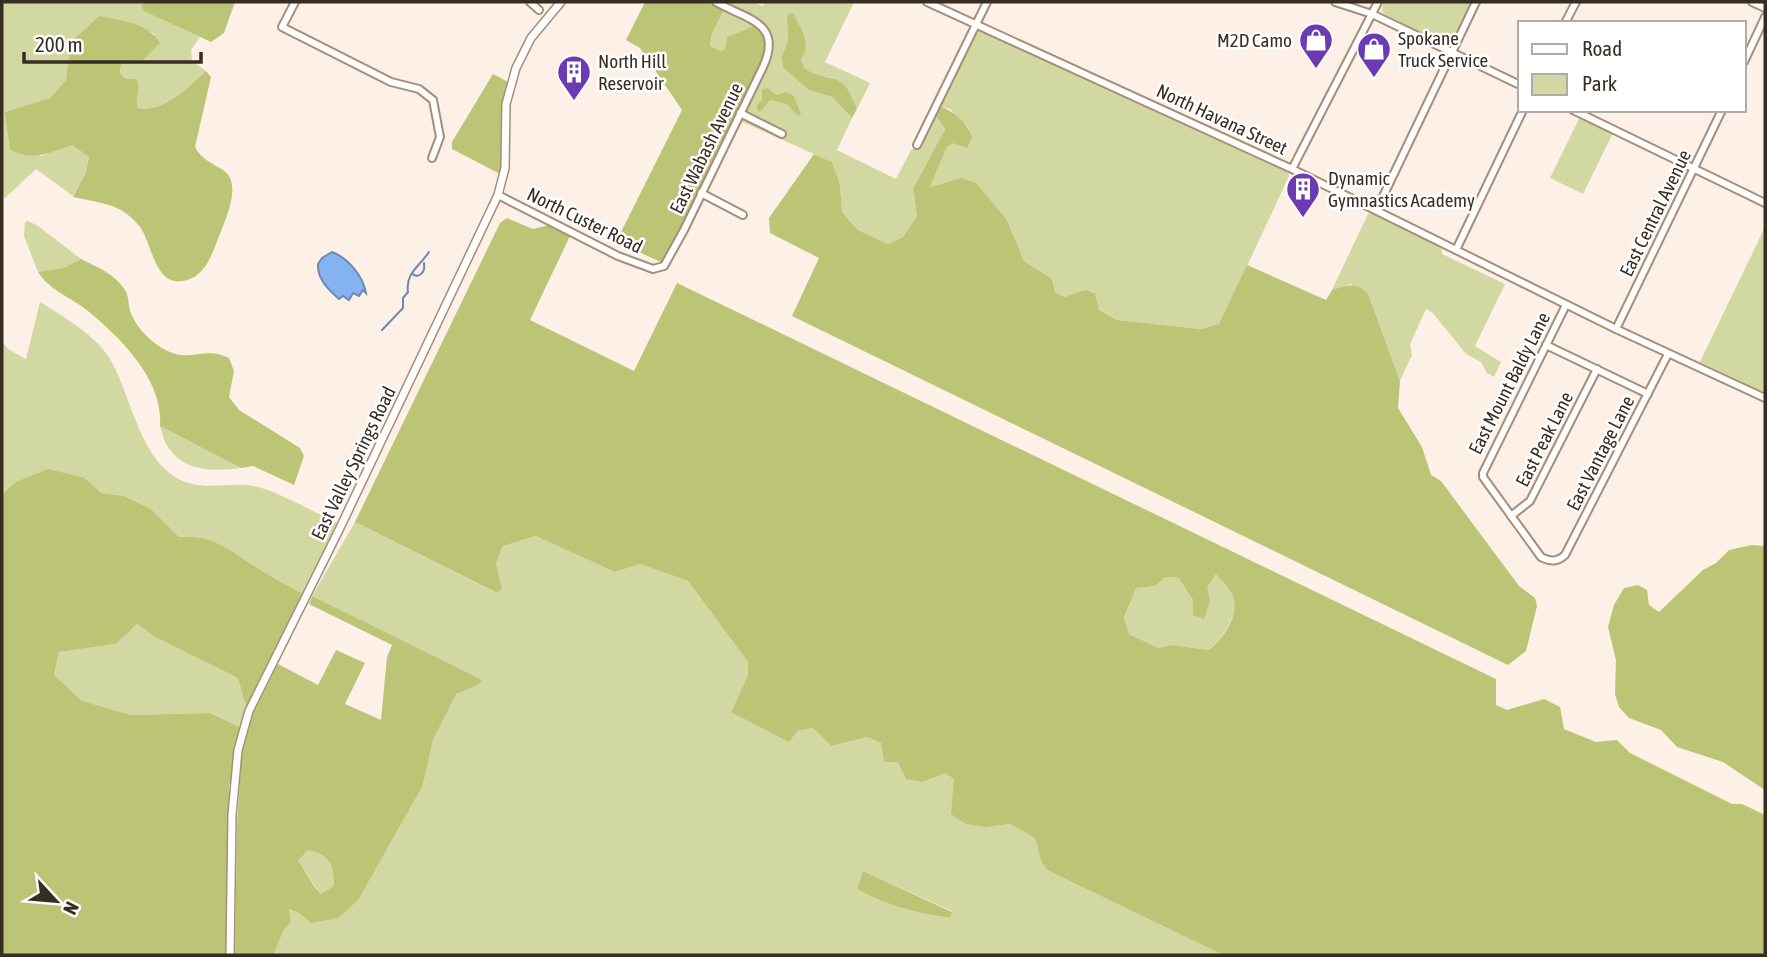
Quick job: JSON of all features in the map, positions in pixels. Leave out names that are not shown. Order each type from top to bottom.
[{"type":"street","points":[[295,2],[282,27],[391,82],[427,93],[437,108],[440,137],[432,158]]},
{"type":"street","points":[[530,2],[539,10]]},
{"type":"street","name":"East Valley Springs Road","points":[[230,955],[232,815],[238,750],[249,711],[339,530],[498,195],[505,168],[506,104],[516,68],[531,38],[561,2]]},
{"type":"street","name":"East Wabash Avenue","points":[[659,268],[665,264],[676,247],[765,63],[769,49],[768,37],[757,22],[716,2]]},
{"type":"street","name":"North Havana Street","points":[[927,2],[1377,209],[1615,329],[1765,398]]},
{"type":"street","points":[[917,145],[987,2]]},
{"type":"street","points":[[1335,2],[1372,14],[1518,84]]},
{"type":"street","points":[[1292,169],[1378,2]]},
{"type":"street","points":[[1377,209],[1476,2]]},
{"type":"street","points":[[1566,21],[1576,2]]},
{"type":"street","points":[[1752,2],[1765,8]]},
{"type":"street","points":[[1746,58],[1765,17]]},
{"type":"street","points":[[1456,250],[1522,112]]},
{"type":"street","points":[[1577,112],[1765,203]]},
{"type":"street","name":"East Central Avenue","points":[[1615,329],[1721,112]]},
{"type":"street","points":[[740,113],[782,134]]},
{"type":"street","points":[[701,193],[743,215]]},
{"type":"street","name":"North Custer Road","points":[[498,195],[590,244],[649,268],[659,268]]},
{"type":"street","name":"East Mount Baldy Lane","points":[[1511,516],[1483,477],[1484,467],[1566,304]]},
{"type":"street","points":[[1546,345],[1648,394]]},
{"type":"street","name":"East Vantage Lane","points":[[1511,516],[1541,557],[1555,562],[1566,555],[1668,354]]},
{"type":"street","name":"East Peak Lane","points":[[1511,516],[1530,501],[1597,369]]},
{"type":"green space","points":[[2,2],[144,2],[141,5],[145,11],[200,37],[191,50],[192,61],[206,71],[166,103],[147,109],[137,108],[137,79],[126,79],[120,73],[121,65],[155,34],[128,22],[99,16],[70,43],[66,80],[50,98],[5,112],[40,156],[72,145],[89,157],[86,172],[73,196],[36,169],[5,198],[2,196]]},
{"type":"green space","points":[[144,2],[235,2],[224,33],[211,42],[144,11],[141,5]]},
{"type":"green space","points":[[645,2],[711,2],[724,10],[712,33],[710,46],[720,51],[725,49],[727,37],[756,25],[767,42],[766,54],[674,241],[661,262],[616,242],[682,110],[640,48],[626,40]]},
{"type":"green space","points":[[720,2],[752,2],[762,6],[767,2],[854,2],[825,62],[870,83],[857,109],[852,96],[842,83],[805,69],[787,17],[788,41],[781,58],[809,90],[832,97],[852,118],[837,150],[896,179],[911,150],[918,146],[934,113],[945,129],[913,189],[917,216],[903,237],[888,244],[858,230],[842,212],[840,184],[832,162],[738,120],[765,70],[771,43],[768,30],[760,20]]},
{"type":"green space","points":[[1383,2],[1471,2],[1453,41],[1445,44],[1386,15],[1382,11]]},
{"type":"green space","points":[[724,10],[756,25],[727,37],[725,49],[720,51],[710,46],[712,33]]},
{"type":"green space","points":[[793,13],[806,42],[801,59],[805,69],[837,80],[847,88],[857,109],[852,118],[832,97],[809,90],[784,68],[781,58],[788,41],[787,17]]},
{"type":"green space","points":[[99,16],[141,27],[155,36],[160,43],[143,60],[128,60],[121,65],[120,73],[126,79],[137,79],[138,108],[147,109],[166,103],[206,71],[211,77],[195,147],[204,158],[229,176],[232,195],[227,216],[209,261],[193,278],[176,281],[161,272],[140,227],[126,213],[107,205],[73,197],[86,172],[89,157],[72,145],[33,156],[10,149],[5,112],[50,98],[66,80],[70,43]]},
{"type":"green space","points":[[979,30],[986,30],[1287,170],[1289,176],[1220,324],[1201,329],[1117,320],[1099,310],[1094,292],[1085,291],[1065,297],[1055,292],[1052,279],[1024,261],[1007,220],[928,188],[947,147],[969,128],[950,109],[938,106]]},
{"type":"green space","points":[[493,74],[508,82],[502,116],[500,174],[452,149],[452,142]]},
{"type":"green space","points":[[767,88],[777,95],[786,92],[794,96],[801,114],[798,116],[787,104],[770,100],[758,111],[762,90]]},
{"type":"green space","points":[[938,106],[959,117],[972,137],[967,148],[953,143],[947,147],[929,188],[961,178],[976,183],[1007,220],[1024,261],[1052,279],[1055,292],[1065,297],[1085,290],[1095,293],[1099,310],[1117,320],[1201,329],[1219,324],[1247,265],[1326,300],[1332,290],[1347,286],[1356,286],[1368,294],[1400,381],[1398,408],[1422,447],[1431,475],[1441,481],[1519,586],[1535,598],[1537,606],[1526,651],[1508,665],[792,316],[819,258],[770,233],[769,218],[814,154],[832,162],[840,184],[842,212],[858,230],[888,244],[903,237],[917,216],[913,189],[945,129],[934,113]]},
{"type":"green space","points":[[1580,117],[1613,133],[1583,194],[1550,178]]},
{"type":"green space","points":[[1375,212],[1441,243],[1442,254],[1505,284],[1475,346],[1501,362],[1494,377],[1487,373],[1481,362],[1466,354],[1432,312],[1426,309],[1410,344],[1412,355],[1400,381],[1368,294],[1351,284],[1332,290],[1368,214]]},
{"type":"green space","points":[[507,218],[533,229],[549,225],[570,236],[530,320],[634,371],[677,283],[1496,679],[1496,705],[1507,710],[1544,699],[1560,707],[1564,729],[1596,742],[1617,740],[1630,753],[1732,804],[1742,804],[1765,815],[1765,955],[1223,955],[1047,870],[1041,861],[1035,838],[1010,824],[987,827],[966,824],[951,814],[954,779],[945,773],[923,782],[906,779],[898,762],[884,762],[881,743],[867,737],[831,746],[813,728],[797,731],[789,742],[731,712],[748,675],[748,662],[688,581],[640,564],[615,572],[536,536],[503,546],[496,563],[502,589],[497,593],[355,522],[500,223]],"holes":[[[1216,574],[1232,594],[1234,612],[1224,633],[1209,650],[1172,645],[1158,648],[1129,634],[1124,618],[1136,588],[1155,586],[1165,577],[1178,577],[1193,600],[1193,615],[1204,619],[1210,601],[1207,587]]]},
{"type":"green space","points":[[28,221],[81,259],[63,268],[38,272],[24,236],[25,222]]},
{"type":"green space","points":[[1765,227],[1765,387],[1763,392],[1700,362]]},
{"type":"green space","points":[[81,259],[121,284],[135,322],[157,345],[180,355],[212,353],[229,358],[234,371],[229,397],[239,410],[300,448],[304,456],[294,485],[253,466],[241,468],[160,426],[155,393],[138,362],[101,322],[82,306],[54,289],[38,272],[63,268]]},
{"type":"green space","points":[[40,302],[78,327],[104,350],[117,373],[151,452],[160,465],[172,475],[182,481],[203,486],[244,485],[263,488],[337,523],[303,594],[222,545],[203,538],[179,537],[151,509],[124,496],[101,493],[85,478],[16,482],[2,494],[2,342],[8,349],[26,359]]},
{"type":"green space","points":[[160,426],[241,468],[211,470],[183,462],[167,445]]},
{"type":"green space","points":[[48,469],[85,478],[101,493],[124,496],[151,509],[179,537],[203,538],[222,545],[303,594],[246,707],[238,678],[155,637],[137,624],[116,644],[59,652],[54,675],[82,701],[131,715],[210,713],[240,727],[229,787],[226,955],[2,955],[2,494],[16,482]]},
{"type":"green space","points":[[355,522],[496,593],[502,589],[496,563],[503,546],[537,536],[615,572],[640,564],[688,581],[748,662],[748,675],[731,712],[797,731],[813,728],[831,746],[867,737],[881,743],[884,761],[898,762],[923,782],[945,773],[955,779],[987,827],[1010,824],[1035,838],[1041,861],[1047,870],[1223,955],[273,955],[284,930],[291,922],[289,909],[311,923],[423,785],[433,740],[456,693],[480,684],[481,681],[312,596]],"holes":[[[863,871],[952,911],[949,918],[913,911],[880,900],[857,889]]]},
{"type":"green space","points":[[1752,545],[1765,546],[1765,790],[1723,762],[1677,747],[1661,730],[1629,718],[1619,707],[1615,694],[1616,660],[1608,627],[1614,605],[1624,588],[1638,585],[1647,590],[1649,605],[1659,612],[1703,570],[1716,563],[1729,550]]},
{"type":"green space","points":[[1216,574],[1232,594],[1234,612],[1224,633],[1209,650],[1172,645],[1158,648],[1129,634],[1124,619],[1136,588],[1155,586],[1164,577],[1178,577],[1193,600]]},
{"type":"green space","points":[[312,596],[482,680],[480,684],[456,694],[433,740],[423,785],[358,900],[338,918],[311,923],[289,909],[291,922],[284,930],[273,955],[235,955],[237,825],[242,752],[253,714],[278,664],[318,685],[336,650],[365,663],[345,704],[381,720],[387,657],[392,645],[309,604]],"holes":[[[308,850],[326,858],[332,867],[334,886],[321,894],[298,861]]]},
{"type":"green space","points":[[137,624],[155,637],[238,678],[246,707],[240,727],[210,713],[131,715],[81,701],[54,675],[59,652],[116,644]]},
{"type":"green space","points":[[308,850],[326,858],[332,867],[334,886],[321,894],[298,861]]},
{"type":"green space","points":[[863,871],[952,912],[950,918],[902,908],[857,889]]},
{"type":"water","points":[[332,252],[354,268],[366,293],[363,290],[359,296],[353,293],[349,300],[343,296],[339,299],[327,287],[319,274],[318,264]]},
{"type":"waterway","points":[[382,330],[403,308],[403,298],[408,292],[411,275],[429,252]]},
{"type":"waterway","points":[[412,274],[421,274],[424,263]]},
{"type":"place","name":"M2D Camo","points":[[1316,70]]},
{"type":"place","name":"Spokane Truck Service","points":[[1374,79]]},
{"type":"place","name":"North Hill Reservoir","points":[[574,102]]},
{"type":"place","name":"Dynamic Gymnastics Academy","points":[[1303,219]]}]
